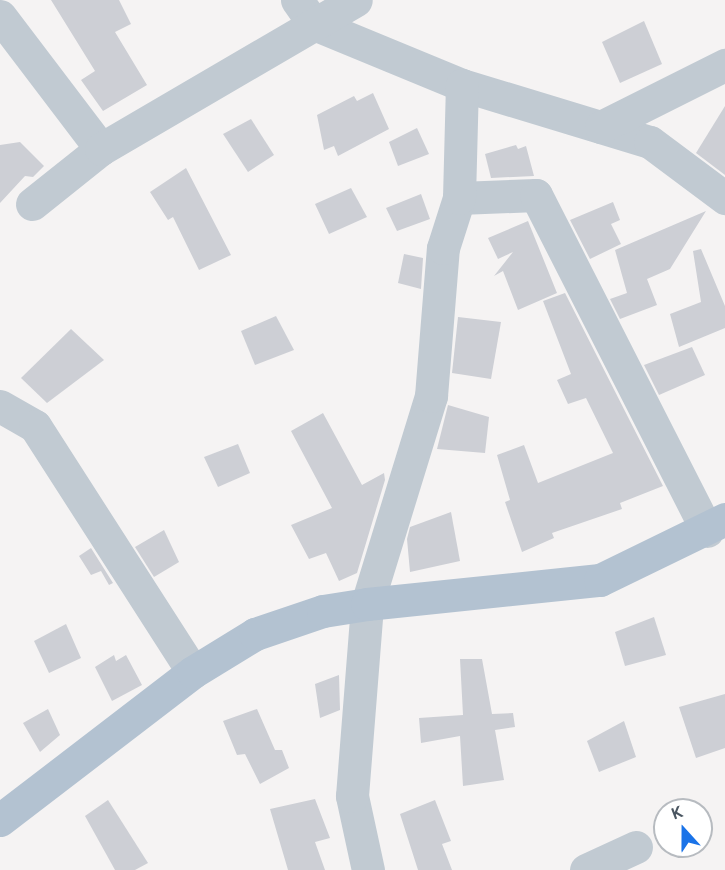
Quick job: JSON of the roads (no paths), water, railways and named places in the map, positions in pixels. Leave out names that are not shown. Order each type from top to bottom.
[{"type":"main road","points":[[0,820],[193,672],[255,634],[323,611],[367,604],[600,580],[716,525]]},
{"type":"street","points":[[32,204],[101,149],[305,12],[356,0]]},
{"type":"street","points":[[305,12],[462,85],[650,142],[725,198]]},
{"type":"street","points":[[0,16],[101,149]]},
{"type":"street","points":[[601,127],[725,65]]},
{"type":"street","points":[[368,870],[352,796],[367,604],[431,396],[442,248],[459,198],[462,85]]},
{"type":"street","points":[[459,198],[536,195],[716,525]]},
{"type":"street","points":[[0,406],[35,426],[193,672]]},
{"type":"street","points":[[586,870],[636,848]]}]
